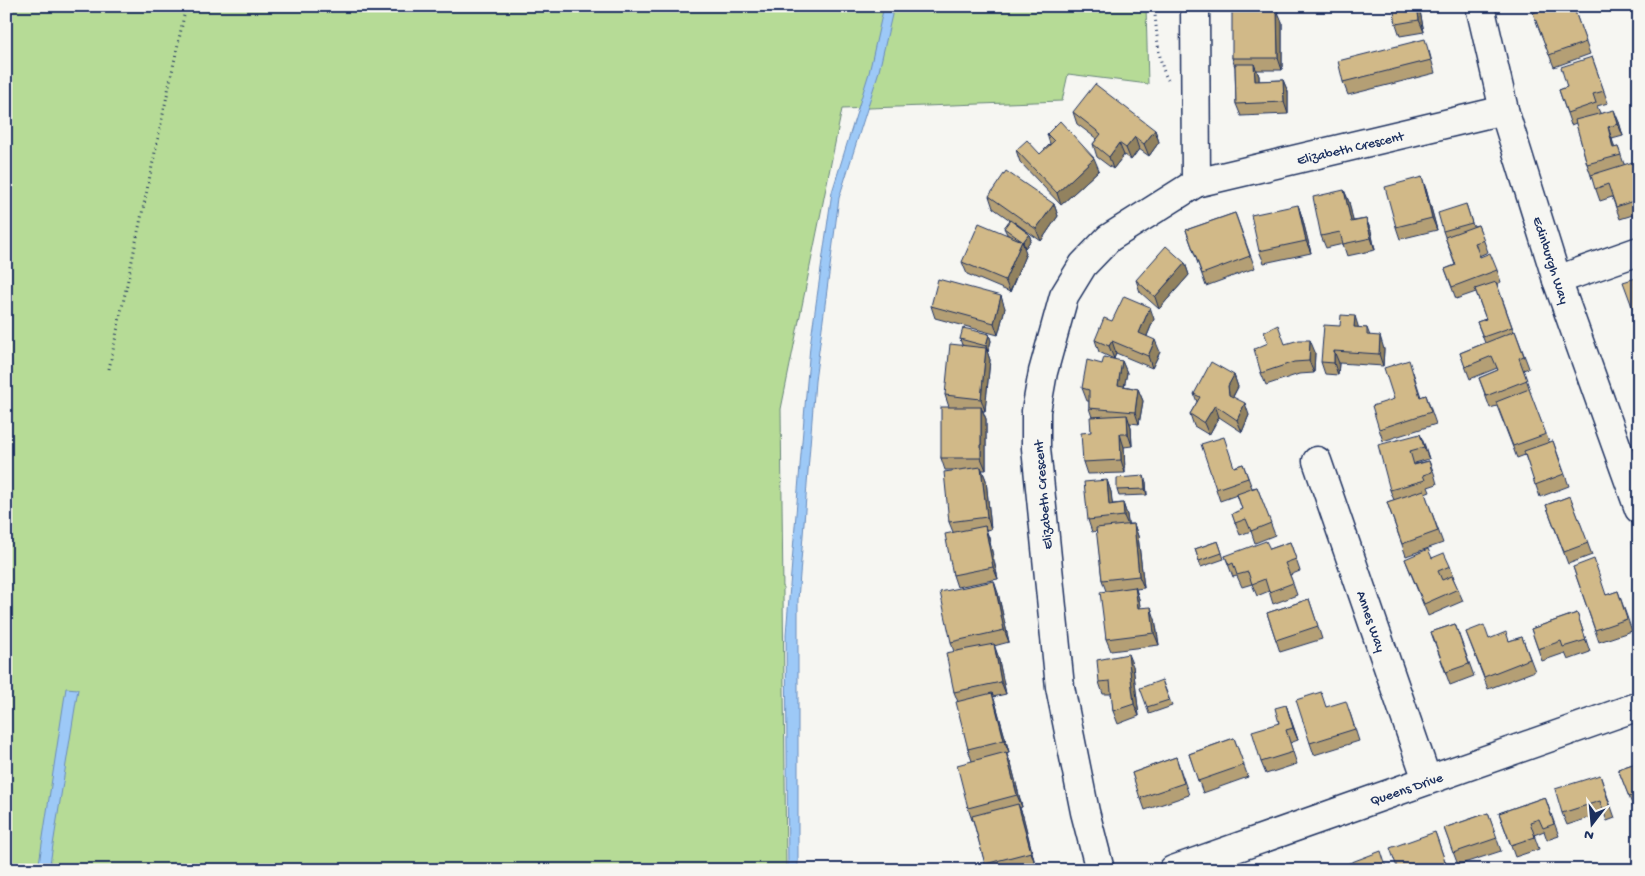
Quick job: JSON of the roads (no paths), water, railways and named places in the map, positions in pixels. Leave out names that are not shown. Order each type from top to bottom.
[{"type":"street","points":[[1195,6],[1196,183]]},
{"type":"street","name":"Edinburgh Way","points":[[1480,6],[1504,110],[1557,280],[1639,509]]},
{"type":"street","name":"Elizabeth Crescent","points":[[1100,870],[1085,812],[1060,687],[1036,448],[1036,411],[1043,372],[1064,296],[1083,265],[1109,238],[1196,183],[1504,110]]},
{"type":"street","points":[[1557,280],[1639,251]]},
{"type":"street","name":"Annes Way","points":[[1316,461],[1427,780]]},
{"type":"street","name":"Queens Drive","points":[[1173,870],[1639,706]]},
{"type":"water","points":[[884,6],[894,6],[879,71],[839,198],[815,381],[798,600],[798,870],[788,870],[786,634],[810,346],[832,192],[869,73]]},
{"type":"water","points":[[66,688],[78,689],[49,870],[38,870]]}]
